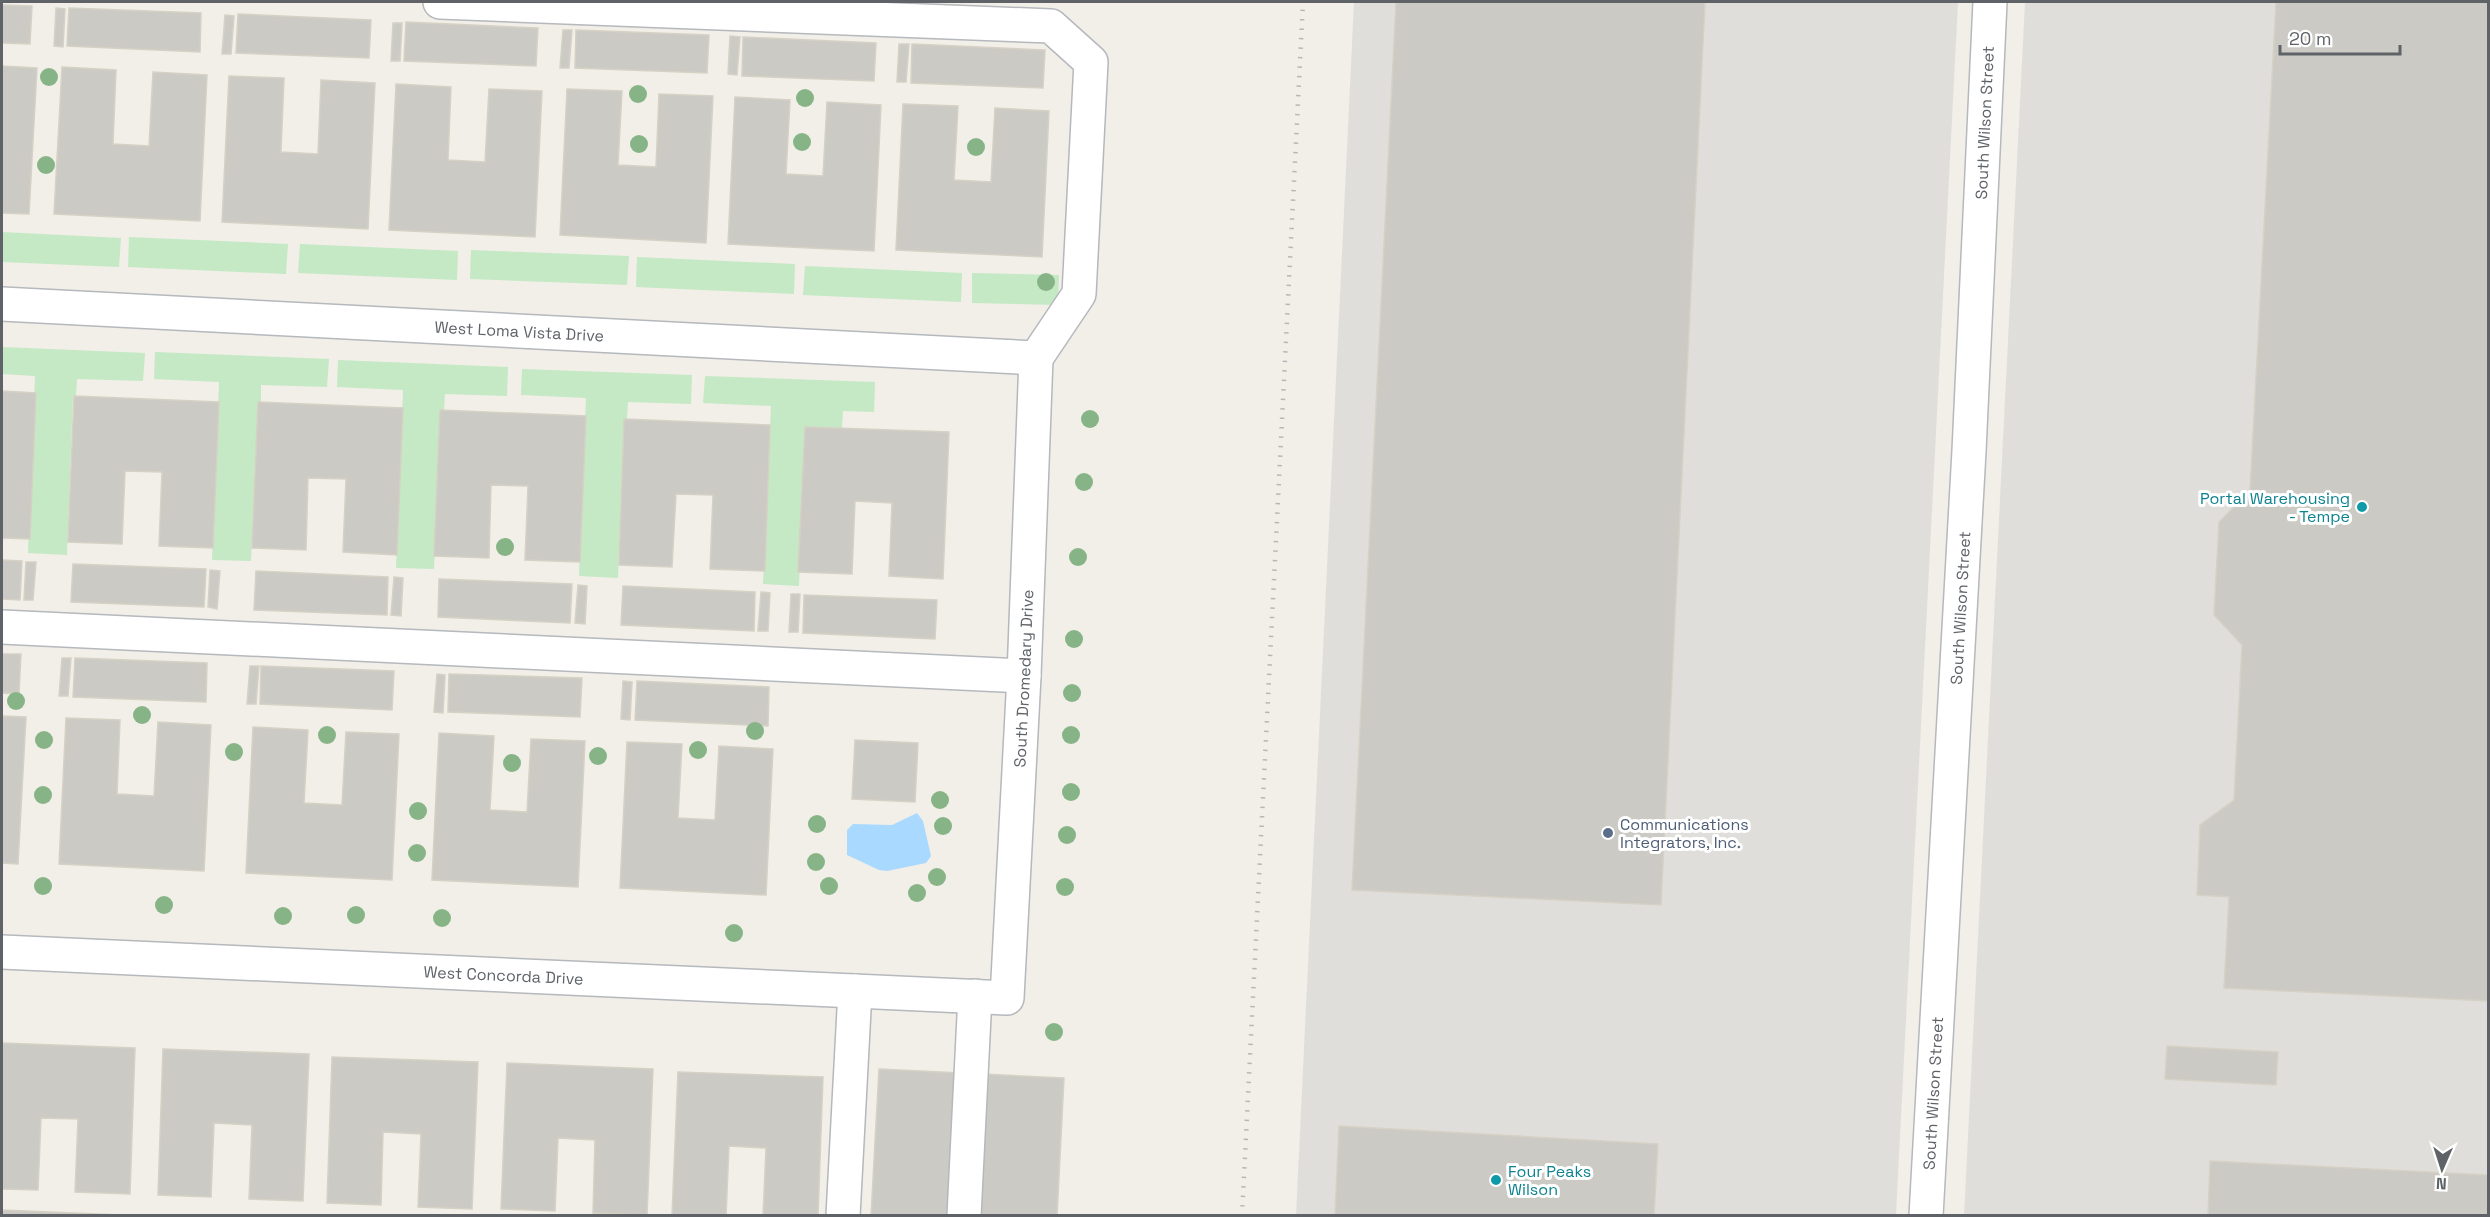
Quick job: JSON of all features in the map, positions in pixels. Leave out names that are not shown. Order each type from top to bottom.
[{"type":"street","points":[[440,2],[1051,27],[1091,62],[1079,294],[1036,358]]},
{"type":"street","name":"South Wilson Street","points":[[1926,1215],[1969,451],[1989,2]]},
{"type":"street","name":"West Loma Vista Drive","points":[[2,304],[1036,358]]},
{"type":"street","name":"South Dromedary Drive","points":[[1007,998],[1024,676],[1036,358]]},
{"type":"street","points":[[2,627],[1024,676]]},
{"type":"street","name":"West Concorda Drive","points":[[2,952],[1007,998]]},
{"type":"street","points":[[843,1215],[855,991]]},
{"type":"street","points":[[964,1215],[975,996]]},
{"type":"shaded area","points":[[1354,2],[1958,2],[1896,1215],[1296,1216]]},
{"type":"shaded area","points":[[2025,2],[2488,2],[2488,1215],[1964,1216]]},
{"type":"green space","points":[[2,232],[121,238],[119,267],[2,262]]},
{"type":"green space","points":[[129,237],[288,244],[286,274],[128,267]]},
{"type":"green space","points":[[300,244],[458,251],[457,280],[298,273]]},
{"type":"green space","points":[[471,250],[629,256],[627,285],[470,279]]},
{"type":"green space","points":[[637,257],[795,264],[794,294],[636,287]]},
{"type":"green space","points":[[805,266],[962,273],[961,302],[803,295]]},
{"type":"green space","points":[[972,273],[1059,275],[1058,305],[972,303]]},
{"type":"green space","points":[[2,347],[145,353],[143,381],[77,379],[76,395],[73,396],[67,555],[28,553],[35,376],[2,374]]},
{"type":"green space","points":[[155,352],[329,359],[327,387],[261,385],[261,402],[258,402],[251,561],[212,560],[219,382],[154,379]]},
{"type":"green space","points":[[338,360],[508,367],[507,396],[445,394],[444,410],[441,410],[434,569],[396,568],[403,390],[337,387]]},
{"type":"green space","points":[[522,369],[692,375],[691,404],[628,402],[627,419],[624,419],[618,578],[579,576],[586,398],[521,395]]},
{"type":"green space","points":[[705,376],[875,382],[874,412],[843,411],[842,428],[805,427],[799,586],[763,584],[771,406],[703,403]]},
{"type":"water","points":[[917,813],[923,821],[931,856],[926,863],[887,871],[879,870],[847,855],[847,830],[853,824],[892,825]]},
{"type":"building","points":[[1396,2],[1705,2],[1661,905],[1352,890]]},
{"type":"building","name":"Portal Warehousing - Tempe","points":[[2276,2],[2488,2],[2488,1001],[2224,988],[2229,897],[2197,895],[2200,825],[2234,800],[2242,645],[2214,615],[2219,522],[2250,491]]},
{"type":"building","points":[[2,5],[32,6],[30,44],[2,43]]},
{"type":"building","points":[[56,8],[65,9],[63,47],[54,46]]},
{"type":"building","points":[[69,8],[201,13],[200,52],[67,46]]},
{"type":"building","points":[[238,14],[371,20],[369,58],[236,53]]},
{"type":"building","points":[[225,15],[234,16],[231,54],[222,54]]},
{"type":"building","points":[[406,22],[538,28],[536,66],[404,61]]},
{"type":"building","points":[[393,23],[402,23],[400,61],[391,61]]},
{"type":"building","points":[[563,30],[572,30],[569,68],[560,68]]},
{"type":"building","points":[[576,30],[709,35],[707,73],[575,68]]},
{"type":"building","points":[[730,36],[740,37],[737,75],[728,74]]},
{"type":"building","points":[[743,37],[876,43],[874,81],[742,76]]},
{"type":"building","points":[[899,44],[909,44],[906,82],[897,82]]},
{"type":"building","points":[[912,44],[1045,50],[1043,88],[911,83]]},
{"type":"building","points":[[2,66],[37,68],[29,214],[2,213]]},
{"type":"building","points":[[62,67],[116,70],[113,144],[149,146],[153,72],[207,75],[200,221],[54,214]]},
{"type":"building","points":[[229,76],[284,78],[281,152],[318,154],[321,80],[375,83],[368,229],[222,222]]},
{"type":"building","points":[[396,84],[451,87],[448,160],[485,162],[489,89],[542,91],[535,237],[389,230]]},
{"type":"building","points":[[567,89],[622,91],[618,165],[656,167],[659,94],[713,96],[706,243],[560,235]]},
{"type":"building","points":[[735,97],[790,100],[786,174],[823,176],[827,102],[881,105],[874,251],[728,244]]},
{"type":"building","points":[[903,104],[958,106],[954,180],[991,182],[995,108],[1049,111],[1042,257],[896,250]]},
{"type":"building","points":[[2,391],[36,393],[30,539],[2,538]]},
{"type":"building","points":[[74,396],[219,402],[213,548],[159,546],[162,472],[125,471],[122,544],[68,542]]},
{"type":"building","points":[[258,402],[403,408],[397,555],[343,552],[346,479],[308,478],[306,550],[252,548]]},
{"type":"building","points":[[440,410],[586,416],[580,562],[525,560],[528,486],[491,485],[489,558],[434,556]]},
{"type":"building","points":[[624,419],[770,425],[765,571],[710,569],[713,495],[676,494],[672,567],[619,565]]},
{"type":"building","points":[[805,427],[949,432],[943,579],[889,576],[892,503],[855,501],[852,574],[798,572]]},
{"type":"building","points":[[2,560],[22,561],[20,600],[2,599]]},
{"type":"building","points":[[26,562],[36,562],[33,600],[24,600]]},
{"type":"building","points":[[73,564],[206,569],[204,607],[71,602]]},
{"type":"building","points":[[210,570],[220,571],[217,609],[208,607]]},
{"type":"building","points":[[256,571],[388,577],[387,615],[254,610]]},
{"type":"building","points":[[394,577],[403,578],[401,616],[391,615]]},
{"type":"building","points":[[439,579],[572,584],[570,623],[438,617]]},
{"type":"building","points":[[578,585],[587,586],[585,624],[575,623]]},
{"type":"building","points":[[623,586],[755,592],[754,631],[621,625]]},
{"type":"building","points":[[761,592],[770,593],[768,631],[758,631]]},
{"type":"building","points":[[791,594],[800,594],[798,632],[789,632]]},
{"type":"building","points":[[804,595],[937,600],[935,639],[803,633]]},
{"type":"building","points":[[2,654],[21,654],[19,694],[2,693]]},
{"type":"building","points":[[62,658],[71,658],[68,696],[59,696]]},
{"type":"building","points":[[75,658],[207,663],[206,702],[73,697]]},
{"type":"building","points":[[250,666],[259,666],[256,704],[247,704]]},
{"type":"building","points":[[261,666],[394,671],[392,710],[260,704]]},
{"type":"building","points":[[437,674],[445,675],[443,713],[434,712]]},
{"type":"building","points":[[449,674],[582,678],[580,717],[448,712]]},
{"type":"building","points":[[623,681],[632,682],[630,720],[621,719]]},
{"type":"building","points":[[637,681],[769,687],[768,726],[635,720]]},
{"type":"building","points":[[2,716],[26,717],[18,864],[2,863]]},
{"type":"building","points":[[66,718],[120,720],[117,794],[154,796],[158,722],[211,725],[204,871],[59,864]]},
{"type":"building","points":[[253,727],[308,730],[304,803],[342,805],[346,732],[399,734],[392,880],[246,873]]},
{"type":"building","points":[[439,733],[494,736],[490,810],[527,812],[531,739],[585,741],[578,887],[432,880]]},
{"type":"building","points":[[855,740],[918,743],[915,802],[852,799]]},
{"type":"building","points":[[627,742],[682,744],[678,818],[715,820],[719,746],[773,749],[766,895],[620,888]]},
{"type":"building","points":[[2,1043],[135,1048],[130,1194],[75,1192],[78,1119],[41,1118],[38,1190],[2,1189]]},
{"type":"building","points":[[2167,1046],[2278,1052],[2276,1085],[2165,1079]]},
{"type":"building","points":[[163,1049],[309,1054],[303,1201],[249,1199],[252,1125],[214,1123],[211,1197],[158,1195]]},
{"type":"building","points":[[332,1057],[478,1062],[472,1209],[418,1207],[421,1134],[383,1132],[381,1205],[327,1203]]},
{"type":"building","points":[[507,1063],[653,1069],[647,1215],[593,1213],[595,1140],[558,1138],[555,1211],[501,1209]]},
{"type":"building","points":[[879,1069],[1064,1078],[1057,1216],[871,1216]]},
{"type":"building","points":[[678,1072],[823,1077],[818,1216],[763,1216],[766,1148],[729,1146],[726,1216],[672,1216]]},
{"type":"building","name":"Four Peaks Wilson","points":[[1339,1126],[1658,1144],[1654,1216],[1335,1216]]},
{"type":"building","points":[[2210,1161],[2488,1175],[2488,1216],[2208,1216]]},
{"type":"building","points":[[2,1210],[121,1215],[121,1216],[2,1216]]},
{"type":"railway","points":[[1242,1216],[1303,2]]},
{"type":"place","name":"Portal Warehousing - Tempe","points":[[2362,507]]},
{"type":"place","name":"Communications Integrators, Inc.","points":[[1608,833]]},
{"type":"place","name":"Four Peaks Wilson","points":[[1496,1180]]}]
